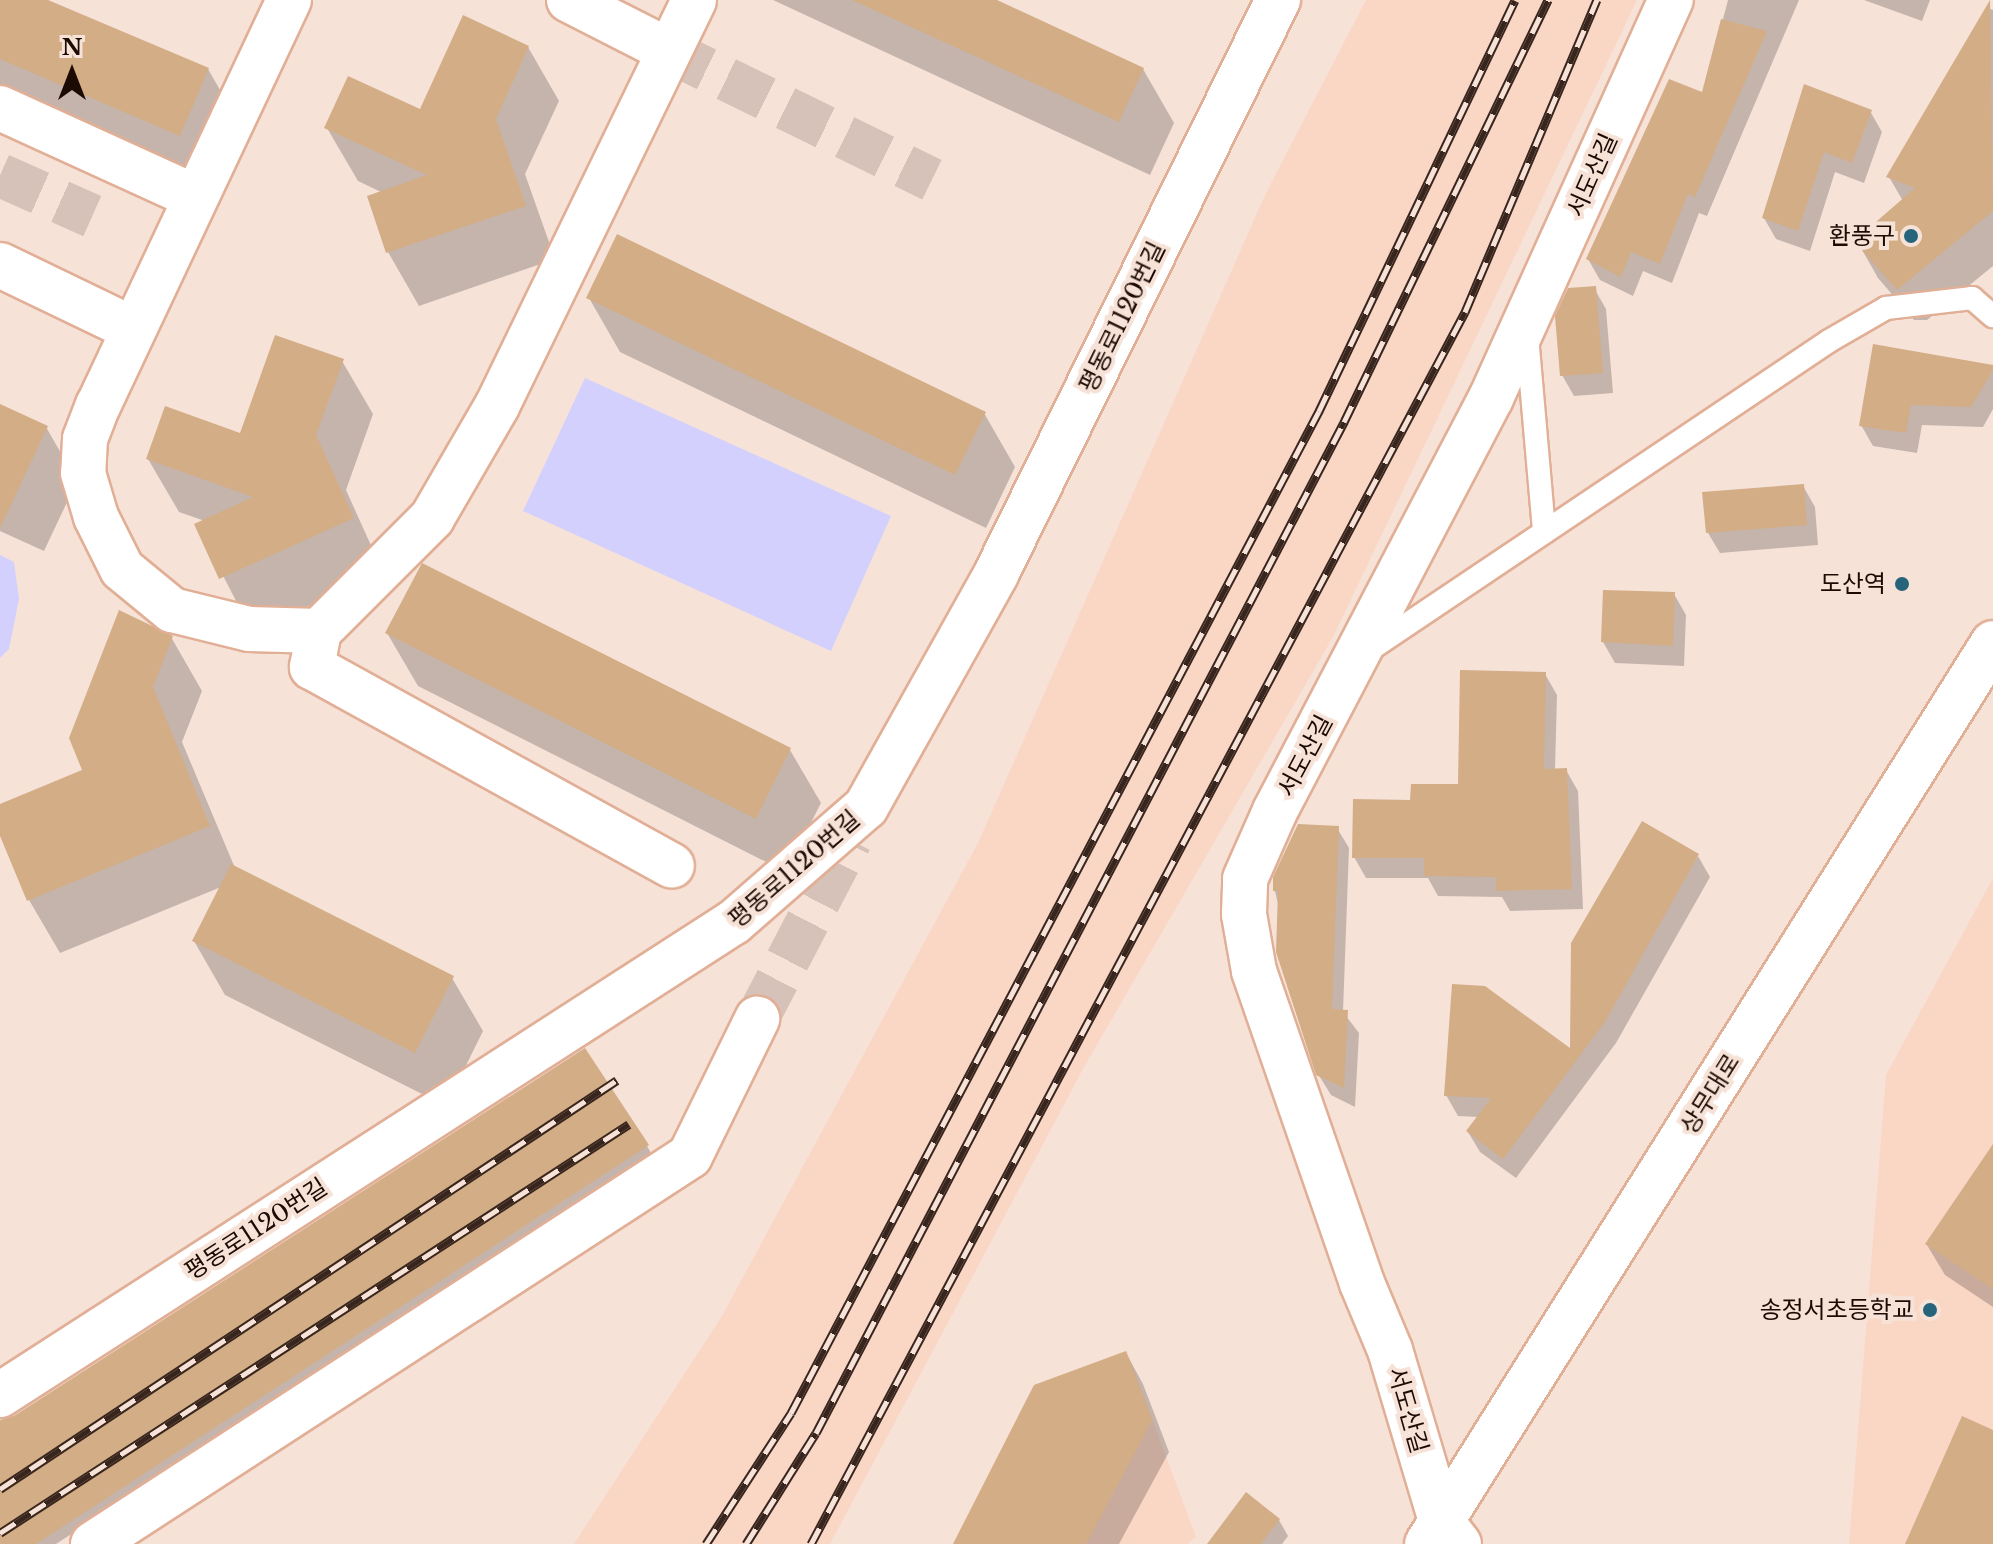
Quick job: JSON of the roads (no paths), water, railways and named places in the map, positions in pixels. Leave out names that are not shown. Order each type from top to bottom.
[{"type":"street","points":[[289,0],[98,405],[84,450],[83,473],[96,517],[122,569],[172,610],[249,629],[319,631]]},
{"type":"street","points":[[569,0],[667,50]]},
{"type":"street","points":[[672,866],[312,667],[319,631],[432,518],[497,406],[667,50],[694,0]]},
{"type":"street","name":"평동로1120번길","points":[[0,1395],[734,922],[858,824],[996,574],[1278,0]]},
{"type":"street","name":"서도산길","points":[[1442,1536],[1390,1350],[1362,1283],[1254,971],[1244,914],[1245,879],[1275,811],[1358,657],[1526,323],[1671,0]]},
{"type":"street","points":[[0,108],[195,197]]},
{"type":"street","points":[[0,265],[133,329]]},
{"type":"street","name":"상무대로","points":[[1442,1536],[1993,643]]},
{"type":"street","points":[[93,1544],[690,1156],[757,1019]]},
{"type":"lane","points":[[1358,657],[1886,308],[1972,298],[1993,316]]},
{"type":"lane","points":[[1526,323],[1544,532]]},
{"type":"tunnel","points":[[667,50],[932,180]]},
{"type":"tunnel","points":[[0,175],[92,216]]},
{"type":"tunnel","points":[[757,1019],[850,840]]},
{"type":"railway","points":[[706,1544],[791,1413],[1319,411],[1515,0]]},
{"type":"railway","points":[[746,1544],[816,1433],[1344,422],[1548,0]]},
{"type":"railway","points":[[811,1544],[1465,312],[1597,0]]},
{"type":"railway","points":[[0,1489],[617,1080]]},
{"type":"railway","points":[[0,1533],[629,1124]]},
{"type":"place","name":"환풍구","points":[[1911,236]]},
{"type":"place","name":"도산역","points":[[1902,584]]},
{"type":"place","name":"송정서초등학교","points":[[1930,1310]]}]
